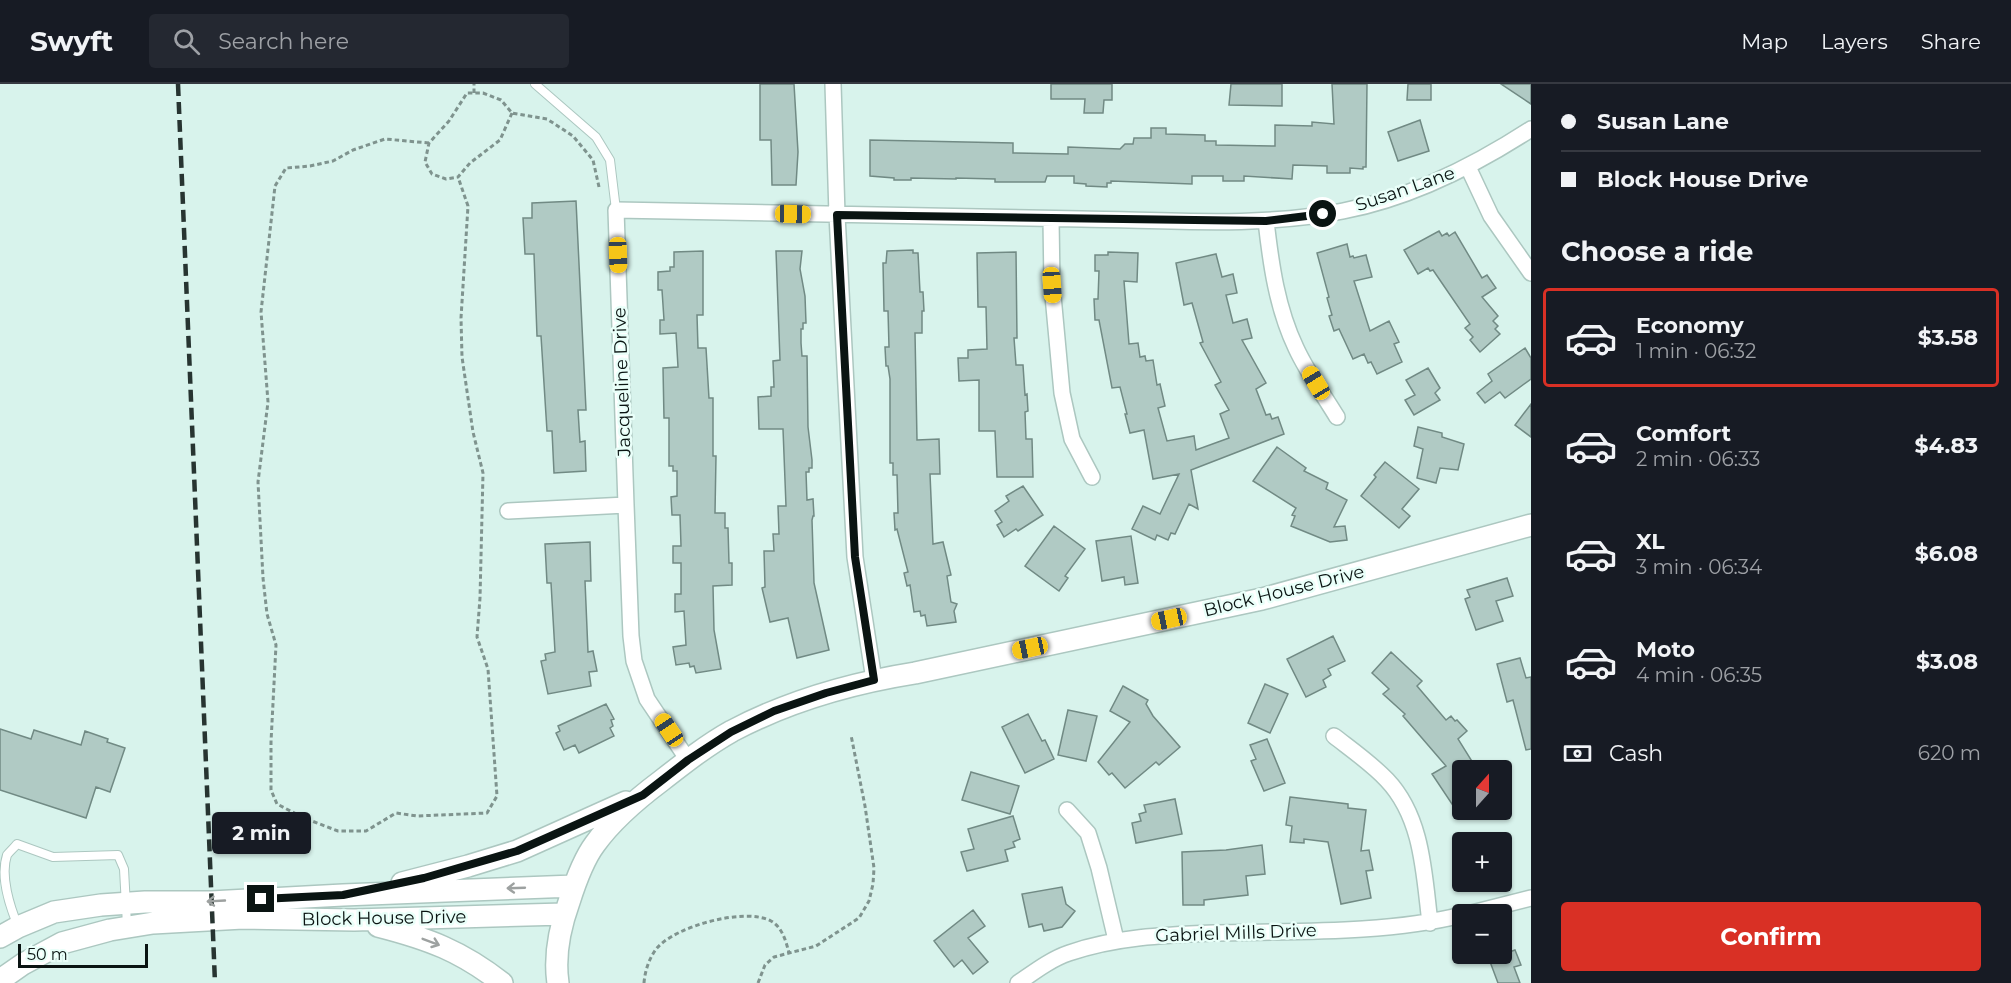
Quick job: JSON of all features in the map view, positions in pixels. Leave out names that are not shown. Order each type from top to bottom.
[{"type":"street","points":[[833,84],[837,215],[855,557],[874,680]]},
{"type":"street","name":"Susan Lane","points":[[837,215],[1266,221],[1342,211],[1387,200],[1468,167],[1531,129]]},
{"type":"street","points":[[1468,167],[1491,216],[1531,273]]},
{"type":"street","points":[[616,210],[837,215]]},
{"type":"street","name":"Jacqueline Drive","points":[[616,210],[631,636],[634,661],[647,699],[688,760]]},
{"type":"street","points":[[1051,219],[1052,285],[1062,393],[1072,439],[1092,477]]},
{"type":"street","points":[[1266,221],[1272,268],[1281,310],[1296,349],[1336,417]]},
{"type":"street","points":[[508,511],[626,505]]},
{"type":"street","name":"Block House Drive","points":[[558,983],[558,945],[564,914],[574,886],[594,845],[613,822],[688,760],[731,732],[774,711],[874,680],[1262,599],[1531,525]]},
{"type":"street","points":[[1334,736],[1388,781],[1407,809],[1418,837],[1430,923]]},
{"type":"street","points":[[343,895],[424,878],[517,851],[643,795]]},
{"type":"street","points":[[1067,810],[1088,833],[1116,940]]},
{"type":"street","name":"Block House Drive","points":[[9,932],[54,912],[101,905],[574,886]]},
{"type":"street","name":"Gabriel Mills Drive","points":[[1507,904],[1531,898]]},
{"type":"street","name":"Block House Drive","points":[[0,980],[23,964],[62,943],[153,923],[243,918],[354,920],[564,914]]},
{"type":"street","name":"Gabriel Mills Drive","points":[[1018,983],[1067,953],[1116,940],[1187,934],[1344,929],[1430,923],[1452,918]]},
{"type":"street","points":[[354,920],[420,938],[454,951],[479,965],[502,983]]},
{"type":"lane","points":[[535,84],[596,137],[610,160],[616,210]]},
{"type":"lane","points":[[9,932],[3,868],[6,857],[17,844],[53,857],[118,855],[124,869],[127,927]]},
{"type":"path","points":[[474,84],[474,93]]},
{"type":"path","points":[[512,113],[500,140],[470,163],[458,177],[446,179],[432,174],[425,162],[429,143],[449,121],[467,93],[483,93],[501,100],[512,113],[547,119],[573,136],[593,160],[599,187]]},
{"type":"path","points":[[429,143],[385,140],[353,150],[333,161],[286,168],[275,186],[272,205],[261,312],[268,402],[258,482],[262,578],[267,614],[276,645],[271,790],[277,804],[304,818],[338,831],[366,831],[396,813],[417,816],[488,813],[496,796],[488,669],[477,637],[483,473],[473,432],[462,357],[461,318],[468,206],[458,177]]},
{"type":"path","points":[[758,983],[765,965],[774,957],[816,946],[859,918],[868,901],[873,884],[874,868],[851,735]]},
{"type":"path","points":[[644,983],[648,965],[657,948],[673,936],[696,925],[745,915],[758,916],[773,922],[784,936],[789,953]]},
{"type":"building","points":[[760,84],[794,84],[798,152],[796,185],[772,185],[771,140],[760,140]]},
{"type":"building","points":[[1051,84],[1112,84],[1112,100],[1104,100],[1103,113],[1084,113],[1085,99],[1051,99]]},
{"type":"building","points":[[1231,84],[1282,84],[1282,106],[1229,105]]},
{"type":"building","points":[[1332,84],[1367,84],[1366,167],[1363,169],[1350,168],[1350,173],[1327,173],[1327,166],[1293,165],[1292,179],[1244,176],[1244,181],[1223,181],[1223,176],[1192,176],[1192,184],[1111,181],[1107,183],[1107,187],[1074,183],[1074,176],[1047,176],[1045,182],[995,182],[995,179],[911,178],[911,180],[894,180],[894,178],[870,176],[870,140],[1013,143],[1013,153],[1068,154],[1068,147],[1120,149],[1125,144],[1133,144],[1134,138],[1151,138],[1151,128],[1166,128],[1166,134],[1205,135],[1205,141],[1216,141],[1216,145],[1275,146],[1275,125],[1312,126],[1312,122],[1334,124]]},
{"type":"building","points":[[1408,84],[1431,84],[1431,100],[1407,100]]},
{"type":"building","points":[[1501,84],[1531,84],[1531,104]]},
{"type":"building","points":[[1420,120],[1429,151],[1398,161],[1388,132]]},
{"type":"building","points":[[576,201],[586,410],[578,410],[580,442],[585,441],[586,471],[554,473],[552,431],[547,431],[541,336],[537,336],[534,254],[525,254],[523,218],[532,218],[532,203]]},
{"type":"building","points":[[1439,231],[1442,236],[1447,233],[1449,236],[1455,232],[1482,278],[1487,275],[1496,288],[1482,297],[1498,316],[1493,321],[1498,326],[1495,329],[1500,334],[1480,352],[1470,340],[1473,337],[1465,328],[1470,324],[1433,270],[1430,271],[1428,268],[1418,274],[1404,250]]},
{"type":"building","points":[[1347,244],[1350,257],[1366,255],[1372,277],[1354,281],[1370,331],[1389,321],[1399,342],[1394,344],[1402,362],[1377,374],[1364,354],[1353,359],[1339,329],[1334,331],[1329,316],[1332,315],[1327,298],[1329,297],[1317,253]]},
{"type":"building","points":[[913,250],[913,253],[918,253],[920,292],[923,292],[924,311],[922,311],[922,333],[915,333],[917,440],[939,439],[940,474],[930,474],[933,544],[943,542],[951,575],[947,576],[951,602],[957,604],[954,611],[956,622],[927,626],[925,615],[921,616],[920,611],[914,612],[910,585],[907,586],[904,573],[908,572],[897,529],[895,530],[894,513],[898,513],[897,475],[893,475],[893,463],[890,463],[890,379],[888,366],[886,366],[885,347],[889,347],[888,311],[884,311],[883,263],[886,263],[887,251]]},
{"type":"building","points":[[703,251],[703,315],[697,315],[698,348],[706,348],[709,398],[713,398],[713,456],[716,456],[715,513],[725,513],[729,563],[732,563],[732,585],[713,586],[714,630],[721,669],[696,673],[694,666],[690,667],[689,663],[676,665],[673,647],[686,645],[684,611],[675,612],[675,594],[681,594],[681,563],[673,563],[673,546],[681,546],[680,515],[672,515],[671,497],[677,496],[677,471],[673,471],[673,466],[669,466],[669,418],[664,418],[663,368],[678,367],[676,333],[660,334],[660,320],[664,320],[662,290],[658,290],[658,272],[670,271],[670,267],[674,267],[674,252]]},
{"type":"building","points":[[776,251],[802,251],[800,269],[805,296],[806,323],[803,323],[803,329],[801,329],[801,343],[802,356],[807,356],[808,427],[812,460],[812,468],[806,472],[807,500],[813,499],[814,583],[829,650],[797,658],[788,618],[770,622],[762,588],[765,587],[764,551],[774,551],[773,534],[779,534],[778,506],[786,506],[783,429],[759,429],[758,397],[771,396],[771,387],[774,387],[773,361],[780,360]]},
{"type":"building","points":[[1016,252],[1017,338],[1014,338],[1016,365],[1023,365],[1028,411],[1025,412],[1026,439],[1032,439],[1033,477],[997,477],[995,431],[979,431],[979,380],[959,381],[958,358],[968,358],[968,350],[987,349],[986,307],[978,307],[977,253]]},
{"type":"building","points":[[1108,252],[1138,253],[1137,282],[1124,281],[1129,344],[1138,343],[1140,357],[1145,356],[1146,361],[1153,360],[1157,385],[1160,384],[1165,406],[1158,408],[1167,441],[1194,436],[1196,450],[1229,438],[1220,414],[1229,410],[1215,385],[1221,382],[1200,343],[1203,342],[1192,303],[1184,305],[1176,263],[1216,254],[1222,277],[1233,274],[1237,293],[1226,295],[1233,323],[1247,319],[1252,338],[1242,340],[1266,383],[1256,389],[1266,415],[1270,414],[1272,419],[1278,417],[1284,434],[1191,470],[1198,509],[1189,504],[1175,534],[1171,533],[1168,540],[1157,535],[1155,540],[1132,529],[1143,506],[1160,514],[1179,474],[1153,479],[1144,430],[1130,433],[1120,387],[1112,388],[1099,320],[1095,320],[1094,299],[1098,299],[1099,271],[1095,271],[1095,255],[1108,255]]},
{"type":"building","points":[[1525,348],[1531,358],[1531,379],[1505,398],[1500,392],[1485,403],[1477,393],[1492,381],[1488,374]]},
{"type":"building","points":[[1428,368],[1440,388],[1435,393],[1440,400],[1414,415],[1405,400],[1415,395],[1406,380]]},
{"type":"building","points":[[1531,404],[1531,437],[1515,425]]},
{"type":"building","points":[[1418,427],[1442,433],[1442,437],[1464,444],[1458,470],[1440,468],[1436,483],[1417,478],[1423,449],[1414,446]]},
{"type":"building","points":[[1277,447],[1306,468],[1304,471],[1328,483],[1326,489],[1347,500],[1334,527],[1345,526],[1347,540],[1330,542],[1291,526],[1295,516],[1292,515],[1296,508],[1253,481]]},
{"type":"building","points":[[1385,462],[1419,489],[1402,509],[1410,516],[1399,528],[1361,496]]},
{"type":"building","points":[[1023,486],[1043,515],[1004,537],[997,525],[1002,522],[995,511],[1009,501],[1006,496]]},
{"type":"building","points":[[1054,526],[1085,549],[1065,576],[1068,578],[1059,591],[1025,566]]},
{"type":"building","points":[[1131,536],[1138,583],[1125,585],[1124,577],[1102,581],[1096,541]]},
{"type":"building","points":[[590,542],[591,581],[585,581],[588,652],[593,651],[597,671],[589,672],[591,686],[548,694],[541,661],[546,660],[545,654],[555,652],[551,583],[547,583],[545,544]]},
{"type":"building","points":[[1507,578],[1513,596],[1496,601],[1503,621],[1476,630],[1465,599],[1470,597],[1467,590]]},
{"type":"building","points":[[1333,636],[1345,661],[1328,669],[1331,675],[1323,680],[1326,687],[1306,697],[1287,659]]},
{"type":"building","points":[[1391,652],[1422,681],[1417,686],[1446,720],[1451,716],[1467,731],[1458,739],[1471,760],[1452,760],[1452,804],[1432,774],[1446,766],[1403,716],[1405,714],[1383,694],[1389,689],[1372,673]]},
{"type":"building","points":[[1520,658],[1526,678],[1531,677],[1531,749],[1526,750],[1513,700],[1507,702],[1497,664]]},
{"type":"building","points":[[1265,684],[1288,694],[1270,733],[1248,723]]},
{"type":"building","points":[[1123,686],[1148,700],[1146,704],[1153,716],[1180,747],[1159,765],[1156,762],[1125,788],[1098,762],[1130,722],[1110,711]]},
{"type":"building","points":[[606,704],[614,719],[611,720],[613,726],[610,728],[614,736],[579,753],[575,745],[564,750],[556,733],[560,731],[558,726]]},
{"type":"building","points":[[1068,710],[1097,716],[1086,761],[1058,755]]},
{"type":"building","points":[[1028,714],[1054,759],[1025,773],[1002,727]]},
{"type":"building","points":[[0,729],[31,739],[34,730],[81,745],[85,731],[125,748],[110,792],[96,787],[86,818],[0,790]]},
{"type":"building","points":[[1267,739],[1285,783],[1264,791],[1251,761],[1256,759],[1250,745]]},
{"type":"building","points":[[971,772],[1019,786],[1010,814],[962,800]]},
{"type":"building","points":[[1290,797],[1348,804],[1348,808],[1366,810],[1361,851],[1369,850],[1373,870],[1366,871],[1371,898],[1341,904],[1328,842],[1304,839],[1304,843],[1290,842],[1292,826],[1286,825]]},
{"type":"building","points":[[1175,799],[1182,834],[1136,843],[1132,823],[1141,821],[1139,814],[1146,812],[1144,805]]},
{"type":"building","points":[[1013,816],[1020,839],[1013,842],[1015,847],[1005,850],[1008,861],[967,871],[961,852],[974,849],[968,829]]},
{"type":"building","points":[[1262,845],[1265,874],[1246,876],[1248,895],[1204,900],[1204,905],[1183,905],[1182,852],[1226,850]]},
{"type":"building","points":[[1062,887],[1066,904],[1075,911],[1062,927],[1044,931],[1042,924],[1029,927],[1022,894]]},
{"type":"building","points":[[973,910],[985,926],[968,938],[988,962],[973,974],[962,960],[954,967],[934,941]]},
{"type":"building","points":[[1515,950],[1521,965],[1514,967],[1520,983],[1498,983],[1491,964],[1512,964],[1512,951]]},
{"type":"railway","points":[[178,84],[215,983]]},
{"type":"route","points":[[261,899],[343,895],[424,878],[517,851],[643,795],[688,760],[731,732],[774,711],[874,680],[855,557],[837,215],[1266,221],[1323,214]]}]
